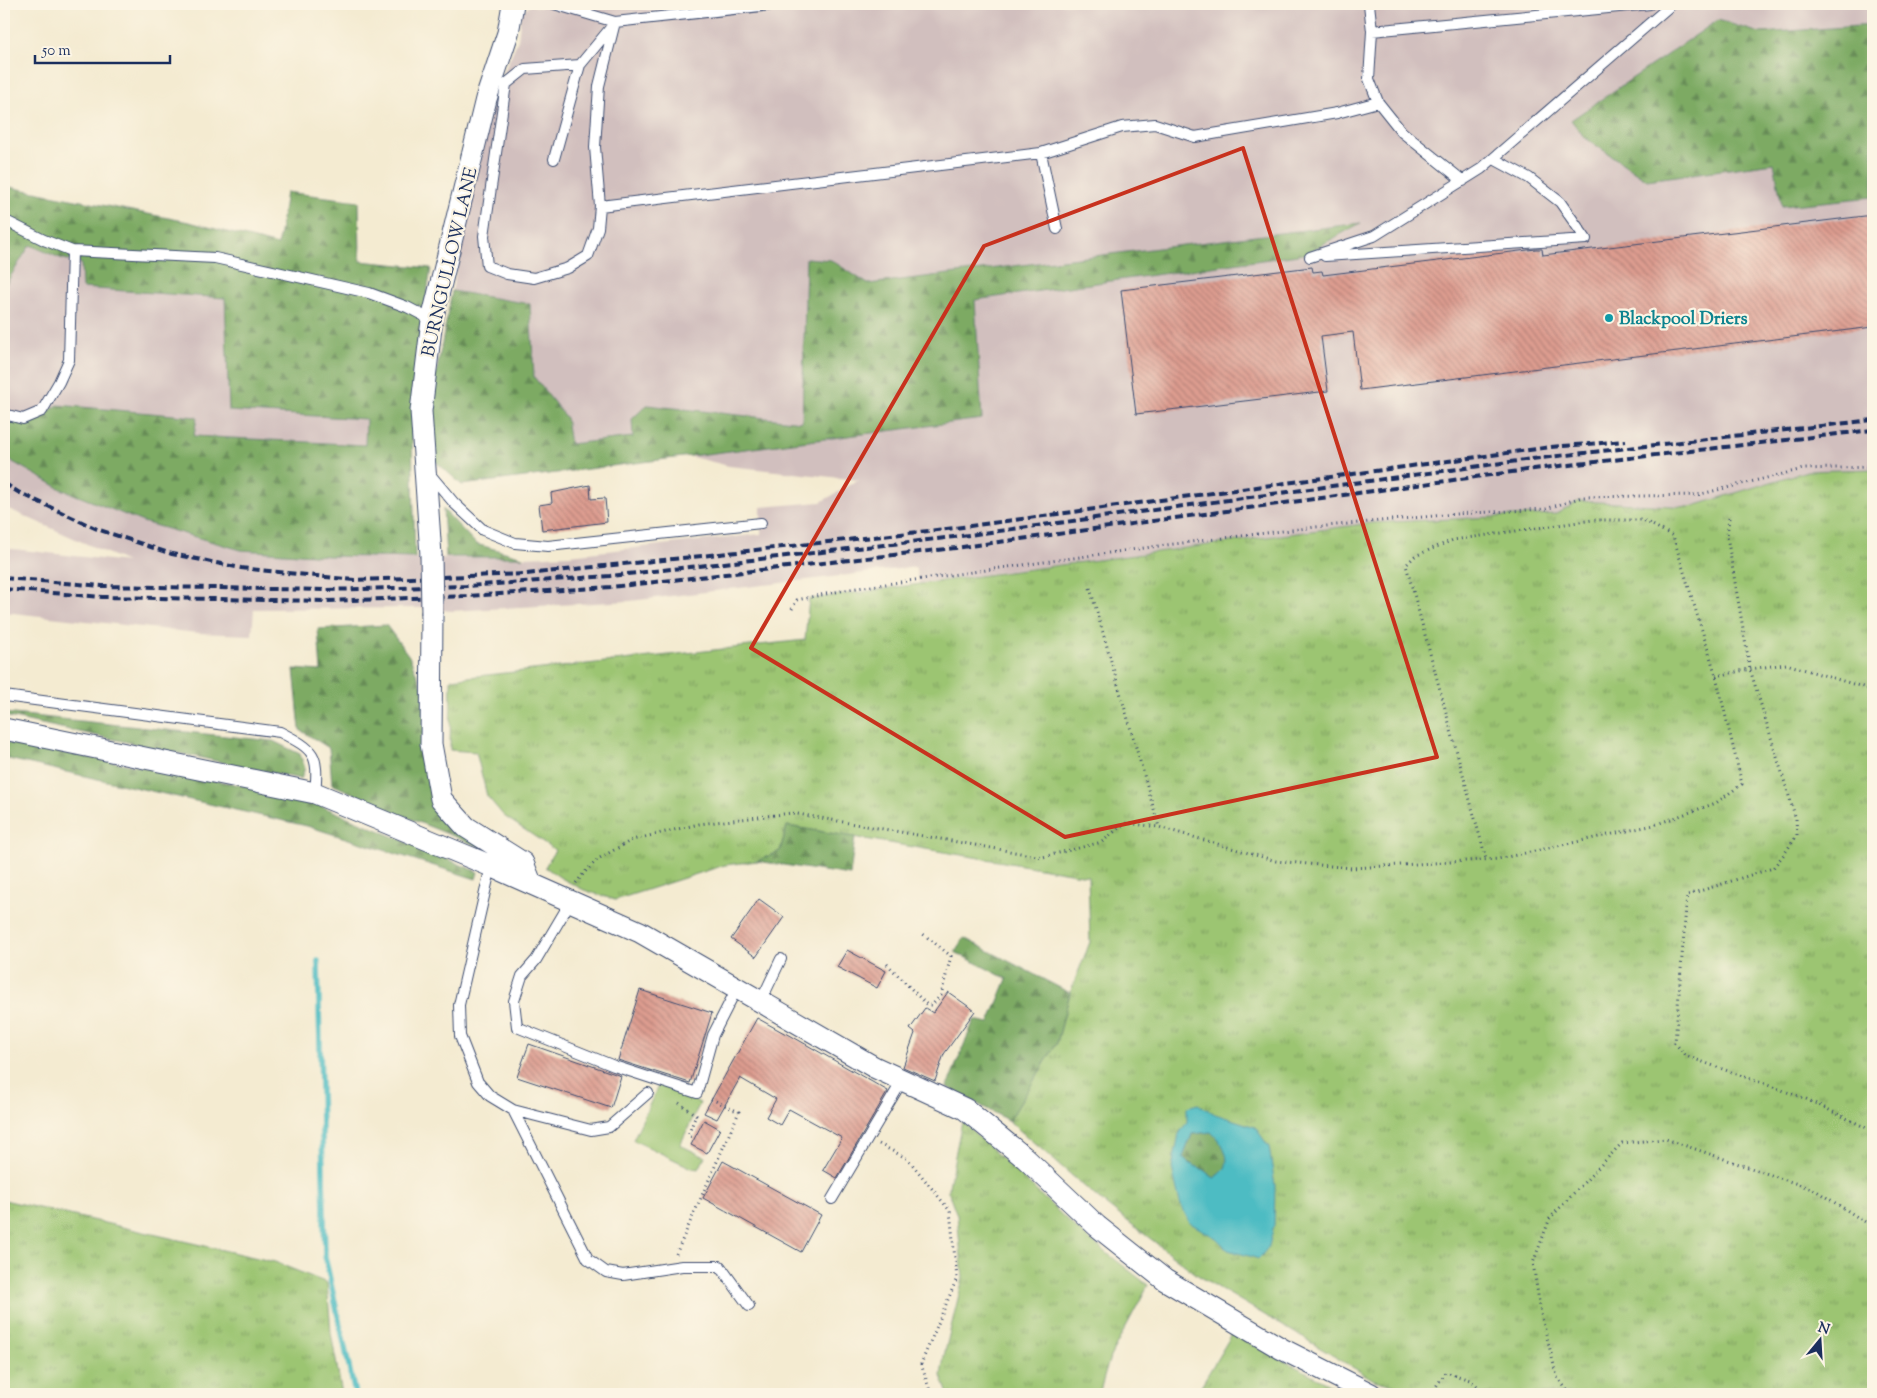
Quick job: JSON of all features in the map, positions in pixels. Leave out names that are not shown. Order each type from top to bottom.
[{"type":"street","name":"BURNGULLOW LANE","points":[[513,4],[508,33],[486,99],[432,320],[421,411],[431,555],[431,744],[441,799],[466,827],[523,863],[531,882]]},
{"type":"street","points":[[4,729],[315,793],[356,808],[531,882],[640,932],[874,1067],[965,1109],[1025,1158],[1097,1226],[1165,1280],[1282,1349],[1371,1394]]},
{"type":"lane","points":[[554,4],[615,22],[780,4]]},
{"type":"lane","points":[[1370,4],[1372,30],[1369,79],[1378,102],[1402,132],[1463,181]]},
{"type":"lane","points":[[1372,30],[1650,4]]},
{"type":"lane","points":[[1494,159],[1530,178],[1560,202],[1586,239],[1310,257],[1374,236],[1481,170],[1672,4]]},
{"type":"lane","points":[[554,159],[580,65],[615,22]]},
{"type":"lane","points":[[580,65],[525,69],[506,84],[484,236],[487,266],[507,274],[534,278],[568,268],[588,256],[598,228],[600,206],[595,147],[599,95],[615,22]]},
{"type":"lane","points":[[600,206],[1041,152],[1122,127],[1155,124],[1195,137],[1337,113],[1378,102]]},
{"type":"lane","points":[[1041,152],[1057,229]]},
{"type":"lane","points":[[4,220],[44,240],[72,251],[215,258],[369,293],[407,307],[432,320]]},
{"type":"lane","points":[[4,414],[23,418],[42,411],[59,382],[68,360],[72,251]]},
{"type":"lane","points":[[425,469],[454,503],[483,530],[515,542],[548,546],[761,523]]},
{"type":"lane","points":[[4,696],[280,732],[300,742],[314,756],[317,769],[315,793]]},
{"type":"lane","points":[[491,866],[458,1005],[460,1036],[478,1082],[490,1096],[513,1110],[591,1130],[610,1127],[648,1094]]},
{"type":"lane","points":[[565,898],[565,911],[536,960],[522,976],[514,1001],[517,1027],[614,1066],[697,1093],[713,1035],[737,988]]},
{"type":"lane","points":[[761,1001],[781,959]]},
{"type":"lane","points":[[832,1199],[902,1081]]},
{"type":"lane","points":[[513,1110],[588,1259],[606,1272],[623,1275],[682,1266],[720,1266],[749,1306]]},
{"type":"path","points":[[792,609],[797,600],[850,589],[1176,544],[1383,520],[1546,509],[1582,497],[1697,495],[1803,469],[1873,467]]},
{"type":"path","points":[[1730,518],[1727,536],[1750,668],[1796,819],[1797,835],[1773,868],[1687,895],[1676,1042],[1686,1056],[1804,1098],[1873,1131]]},
{"type":"path","points":[[565,898],[584,873],[598,859],[632,840],[699,824],[792,812],[1043,857],[1102,842],[1125,823],[1159,827],[1276,861],[1352,868],[1498,859],[1654,825],[1716,803],[1742,784],[1716,676],[1672,536],[1643,520],[1593,520],[1453,540],[1415,556],[1406,565],[1486,859]]},
{"type":"path","points":[[1090,588],[1159,827]]},
{"type":"path","points":[[1716,676],[1750,668],[1786,664],[1873,690]]},
{"type":"path","points":[[887,964],[927,1005],[932,1004],[941,996],[951,956],[923,934]]},
{"type":"path","points":[[670,1268],[739,1112],[697,1093]]},
{"type":"path","points":[[648,1094],[663,1096],[682,1104],[696,1115],[688,1135],[694,1138]]},
{"type":"path","points":[[868,1139],[908,1159],[950,1211],[957,1278],[921,1364],[931,1394]]},
{"type":"path","points":[[1570,1394],[1557,1377],[1542,1314],[1533,1263],[1550,1218],[1622,1144],[1666,1139],[1816,1190],[1873,1227]]},
{"type":"path","points":[[1431,1394],[1446,1372],[1470,1380],[1488,1394]]},
{"type":"highlighted area","points":[[1243,148],[1437,757],[1065,837],[751,648],[984,246]]},
{"type":"shaded area","points":[[541,4],[1873,4],[1873,469],[1807,471],[1690,507],[1579,501],[1556,514],[1371,523],[919,583],[915,567],[630,601],[451,611],[421,608],[254,609],[252,635],[197,633],[4,612],[4,548],[127,562],[4,507],[4,457],[61,489],[143,522],[241,550],[328,556],[415,558],[523,557],[570,555],[761,534],[761,507],[821,502],[859,480],[729,466],[688,456],[982,419],[975,300],[1305,254],[1360,224],[868,284],[831,260],[806,258],[802,422],[647,405],[633,437],[570,444],[566,418],[534,377],[530,304],[452,291],[494,94],[518,40],[521,12],[531,5],[541,8]]},
{"type":"shaded area","points":[[29,245],[60,258],[81,263],[82,288],[225,298],[230,411],[366,418],[365,445],[194,436],[196,417],[58,405],[31,423],[4,418],[4,287]]},
{"type":"green space","points":[[1718,20],[1760,33],[1873,25],[1873,197],[1782,206],[1774,163],[1647,180],[1584,137],[1571,120]]},
{"type":"green space","points":[[4,186],[189,222],[278,245],[286,192],[359,201],[360,261],[431,268],[421,332],[412,434],[415,558],[328,556],[241,550],[143,522],[61,489],[4,457],[4,418],[31,423],[58,405],[197,417],[194,436],[365,445],[366,419],[229,411],[225,298],[82,288],[81,263],[60,258],[30,245],[4,287]]},
{"type":"green space","points":[[1361,223],[1305,254],[975,300],[982,419],[462,485],[434,460],[433,390],[452,291],[530,304],[534,377],[566,418],[570,444],[633,437],[632,419],[647,405],[802,422],[806,258],[831,260],[868,284]]},
{"type":"green space","points":[[1873,469],[1873,1394],[1424,1394],[1374,1380],[1199,1276],[1100,1200],[1009,1121],[1057,1043],[1070,993],[1090,942],[1088,876],[787,826],[780,851],[757,861],[725,865],[615,900],[584,890],[545,867],[555,850],[504,816],[487,796],[476,752],[450,750],[451,679],[805,640],[809,599],[1371,523],[1556,514],[1579,501],[1690,507],[1807,471]]},
{"type":"green space","points":[[443,509],[476,544],[523,557],[446,557]]},
{"type":"green space","points":[[386,625],[409,656],[424,691],[428,786],[490,851],[396,813],[332,784],[329,748],[300,730],[294,669],[321,671],[318,629]]},
{"type":"green space","points":[[4,713],[273,741],[300,754],[305,768],[301,779],[4,716]]},
{"type":"green space","points":[[4,742],[295,795],[478,872],[476,879],[307,826],[4,758]]},
{"type":"green space","points":[[787,826],[855,837],[850,875],[757,861],[780,851]]},
{"type":"green space","points":[[964,938],[1070,993],[1057,1043],[1009,1121],[947,1087],[974,1020],[989,1023],[1007,979],[955,952]]},
{"type":"green space","points":[[659,1084],[700,1103],[680,1145],[705,1157],[699,1169],[692,1168],[633,1140]]},
{"type":"green space","points":[[962,1121],[1081,1233],[1148,1285],[1110,1357],[1099,1394],[948,1394],[941,1376],[963,1278],[957,1215],[948,1191]]},
{"type":"green space","points":[[1211,1132],[1221,1143],[1227,1155],[1225,1168],[1214,1178],[1183,1157],[1192,1134]]},
{"type":"green space","points":[[4,1200],[275,1262],[327,1283],[331,1333],[342,1394],[4,1394]]},
{"type":"green space","points":[[1232,1334],[1349,1394],[1196,1394]]},
{"type":"water","points":[[1198,1104],[1215,1114],[1255,1127],[1269,1147],[1275,1186],[1274,1225],[1269,1246],[1259,1259],[1228,1250],[1216,1238],[1190,1223],[1180,1203],[1172,1168],[1179,1134],[1187,1122],[1187,1107]],"holes":[[[1211,1132],[1224,1149],[1227,1162],[1221,1173],[1214,1178],[1202,1169],[1188,1163],[1183,1157],[1192,1134]]]},
{"type":"building","name":"Blackpool Driers","points":[[1873,215],[1873,327],[1360,390],[1353,332],[1321,336],[1328,391],[1136,414],[1121,290],[1312,267],[1313,272],[1322,271],[1323,275],[1536,249],[1542,249],[1543,255]]},
{"type":"building","points":[[590,485],[591,499],[605,498],[607,522],[542,530],[539,505],[552,503],[551,493]]},
{"type":"building","points":[[759,899],[784,917],[756,957],[731,939]]},
{"type":"building","points":[[847,950],[886,971],[877,988],[837,967]]},
{"type":"building","points":[[640,990],[712,1013],[690,1083],[618,1060]]},
{"type":"building","points":[[948,992],[975,1011],[944,1054],[935,1081],[903,1067],[915,1033],[910,1029],[925,1008],[933,1013]]},
{"type":"building","points":[[757,1018],[888,1091],[837,1178],[823,1170],[842,1138],[789,1109],[780,1125],[766,1117],[776,1099],[740,1078],[717,1119],[704,1113]]},
{"type":"building","points":[[529,1044],[621,1076],[611,1108],[517,1077]]},
{"type":"building","points":[[704,1120],[720,1129],[707,1153],[691,1145]]},
{"type":"building","points":[[723,1161],[821,1215],[801,1252],[703,1198]]},
{"type":"waterway","points":[[318,961],[325,1256],[355,1394]]},
{"type":"railway","points":[[4,578],[102,586],[326,590],[467,586],[610,576],[954,537],[1532,459],[1873,420]]},
{"type":"railway","points":[[4,589],[102,597],[326,601],[467,596],[611,587],[955,548],[1534,469],[1873,430]]},
{"type":"railway","points":[[4,483],[18,492],[97,529],[172,554],[241,568],[354,580],[526,574],[692,557],[955,528],[1551,447],[1626,441]]},
{"type":"place","name":"Blackpool Driers","points":[[1609,318]]}]
